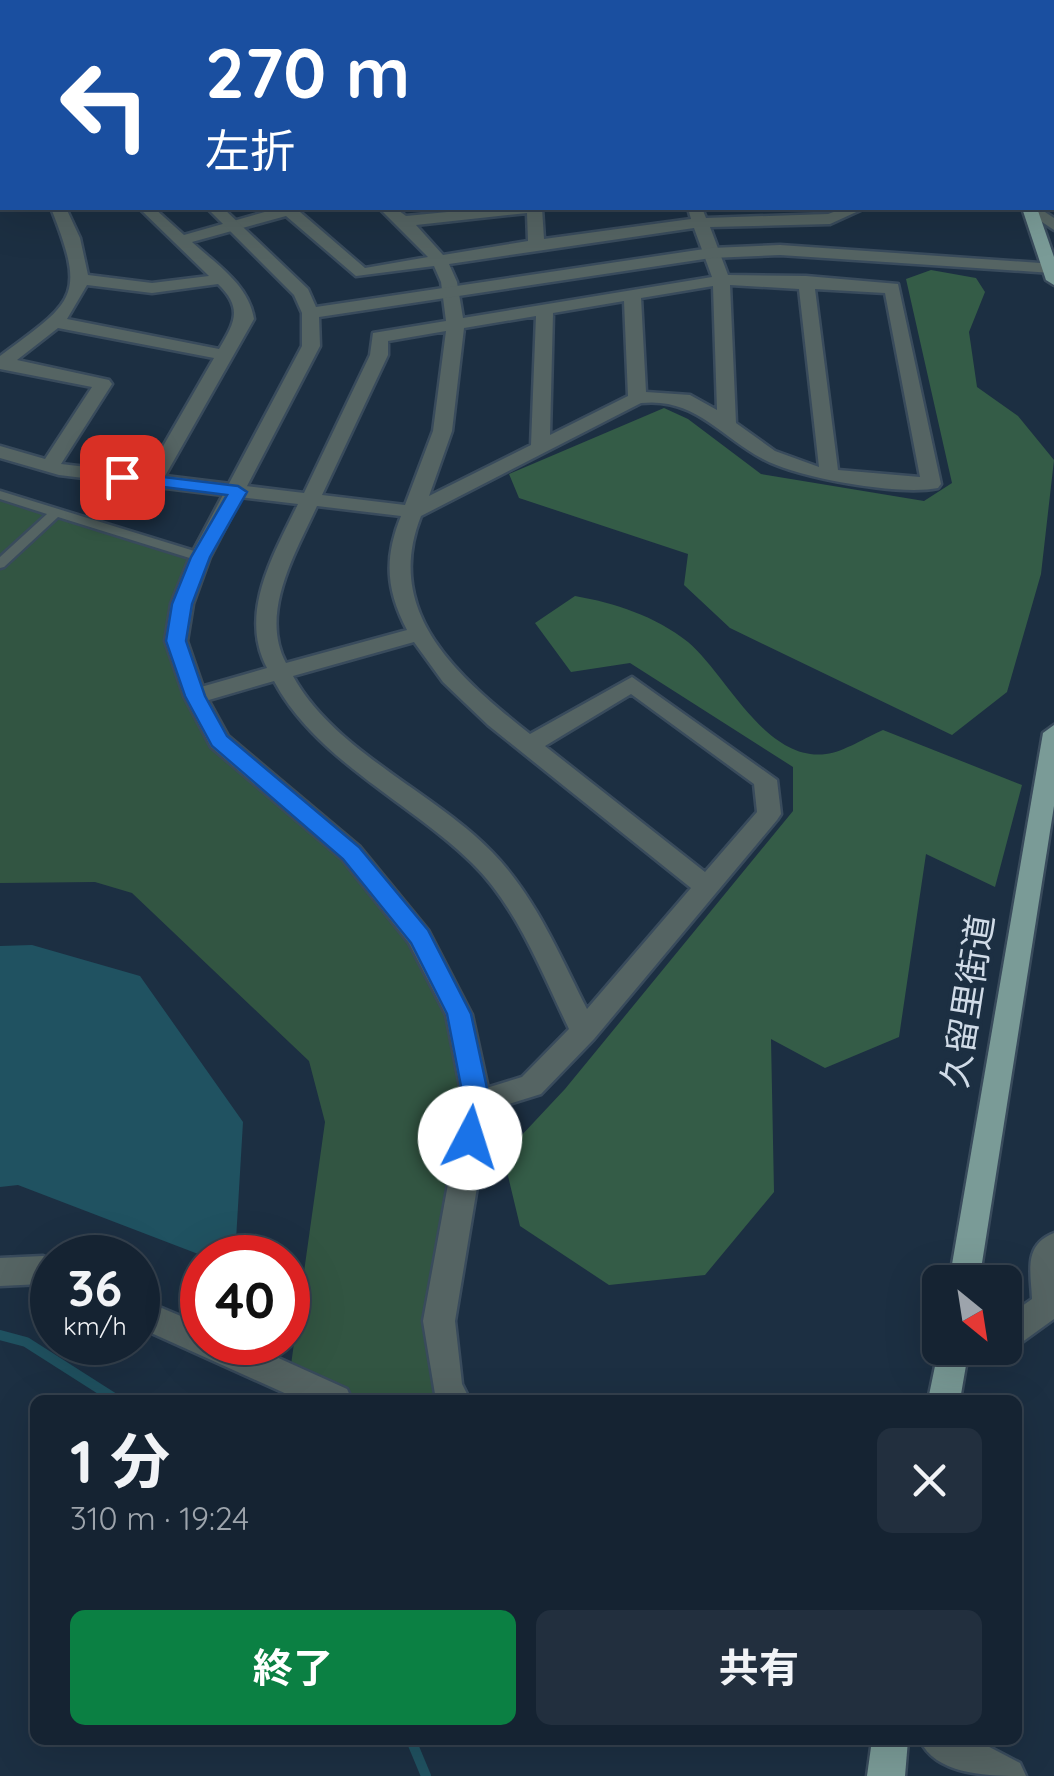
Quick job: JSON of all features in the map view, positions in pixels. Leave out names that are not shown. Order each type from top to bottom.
[{"type":"main road","points":[[1031,210],[1053,274]]},
{"type":"main road","name":"久留里街道","points":[[967,1265],[1044,852],[1054,733]]},
{"type":"main road","points":[[945,1395],[950,1365]]},
{"type":"main road","points":[[886,1776],[889,1745]]},
{"type":"street","points":[[1,363],[54,322],[76,299],[82,279],[78,243],[59,210]]},
{"type":"street","points":[[148,210],[222,278],[244,303],[245,318],[153,481]]},
{"type":"street","points":[[217,210],[302,292],[310,313],[312,346],[238,492],[200,557],[182,604],[176,641],[195,696],[219,741],[351,853],[420,937],[459,1014],[477,1102],[439,1321],[451,1395]]},
{"type":"street","points":[[182,240],[285,210]]},
{"type":"street","points":[[293,210],[362,274],[536,245],[618,225],[696,215],[782,214],[830,219],[852,210]]},
{"type":"street","points":[[389,210],[405,221],[439,262],[454,291],[458,324],[435,459],[396,560],[400,593],[417,634],[456,685],[707,887]]},
{"type":"street","points":[[405,221],[512,210]]},
{"type":"street","points":[[532,210],[536,245]]},
{"type":"street","points":[[1033,210],[1054,224]]},
{"type":"street","points":[[696,215],[721,280],[728,428]]},
{"type":"street","points":[[310,313],[711,252],[780,250],[1053,274]]},
{"type":"street","points":[[82,279],[112,288],[148,290],[222,278]]},
{"type":"street","points":[[0,452],[50,466],[153,481],[310,501],[413,512],[637,398],[670,396],[696,405],[748,444],[785,464],[931,484],[892,288],[721,280],[379,337],[379,356],[310,501],[274,576],[266,618],[266,644],[277,671],[310,716],[484,860],[533,931],[584,1031]]},
{"type":"street","points":[[806,282],[829,473]]},
{"type":"street","points":[[632,294],[637,398]]},
{"type":"street","points":[[540,449],[545,309]]},
{"type":"street","points":[[54,322],[225,355]]},
{"type":"street","points":[[1,363],[103,384],[50,466]]},
{"type":"street","points":[[195,696],[417,634]]},
{"type":"street","points":[[477,1102],[532,1086],[584,1031],[769,814],[765,780],[632,684],[529,745]]},
{"type":"street","points":[[1022,1326],[1048,1304],[1044,1256],[1054,1247]]},
{"type":"street","points":[[0,1272],[30,1271]]},
{"type":"street","points":[[257,1365],[325,1395]]},
{"type":"street","points":[[948,1745],[1008,1776]]},
{"type":"lane","points":[[0,496],[200,557]]},
{"type":"lane","points":[[0,564],[56,513]]},
{"type":"green space","points":[[931,270],[976,278],[985,292],[969,332],[977,387],[1018,416],[1054,460],[1041,574],[1007,692],[952,735],[730,628],[684,585],[688,554],[519,498],[509,474],[664,408],[688,419],[761,474],[924,501],[952,483],[906,279]]},
{"type":"green space","points":[[0,494],[200,557],[176,641],[219,741],[289,802],[419,937],[477,1102],[439,1321],[453,1395],[325,1395],[289,1379],[291,1365],[310,1365],[309,1235],[325,1122],[309,1061],[132,893],[95,882],[0,883]]},
{"type":"green space","points":[[575,596],[634,612],[688,642],[749,713],[784,745],[804,753],[833,753],[883,730],[1022,785],[995,887],[926,854],[899,1037],[825,1068],[771,1039],[774,1192],[705,1275],[609,1285],[520,1226],[503,1155],[565,1089],[793,811],[793,767],[630,663],[571,672],[535,623]]},
{"type":"water","points":[[32,945],[140,976],[243,1122],[236,1235],[180,1235],[180,1247],[160,1239],[160,1235],[149,1235],[18,1185],[0,1187],[0,946]]},
{"type":"waterway","points":[[0,1335],[26,1342],[109,1395]]},
{"type":"waterway","points":[[413,1745],[426,1776]]},
{"type":"route","points":[[122,477],[238,492],[200,557],[182,604],[176,641],[195,696],[219,741],[351,853],[420,937],[459,1014],[477,1102],[470,1138]]}]
